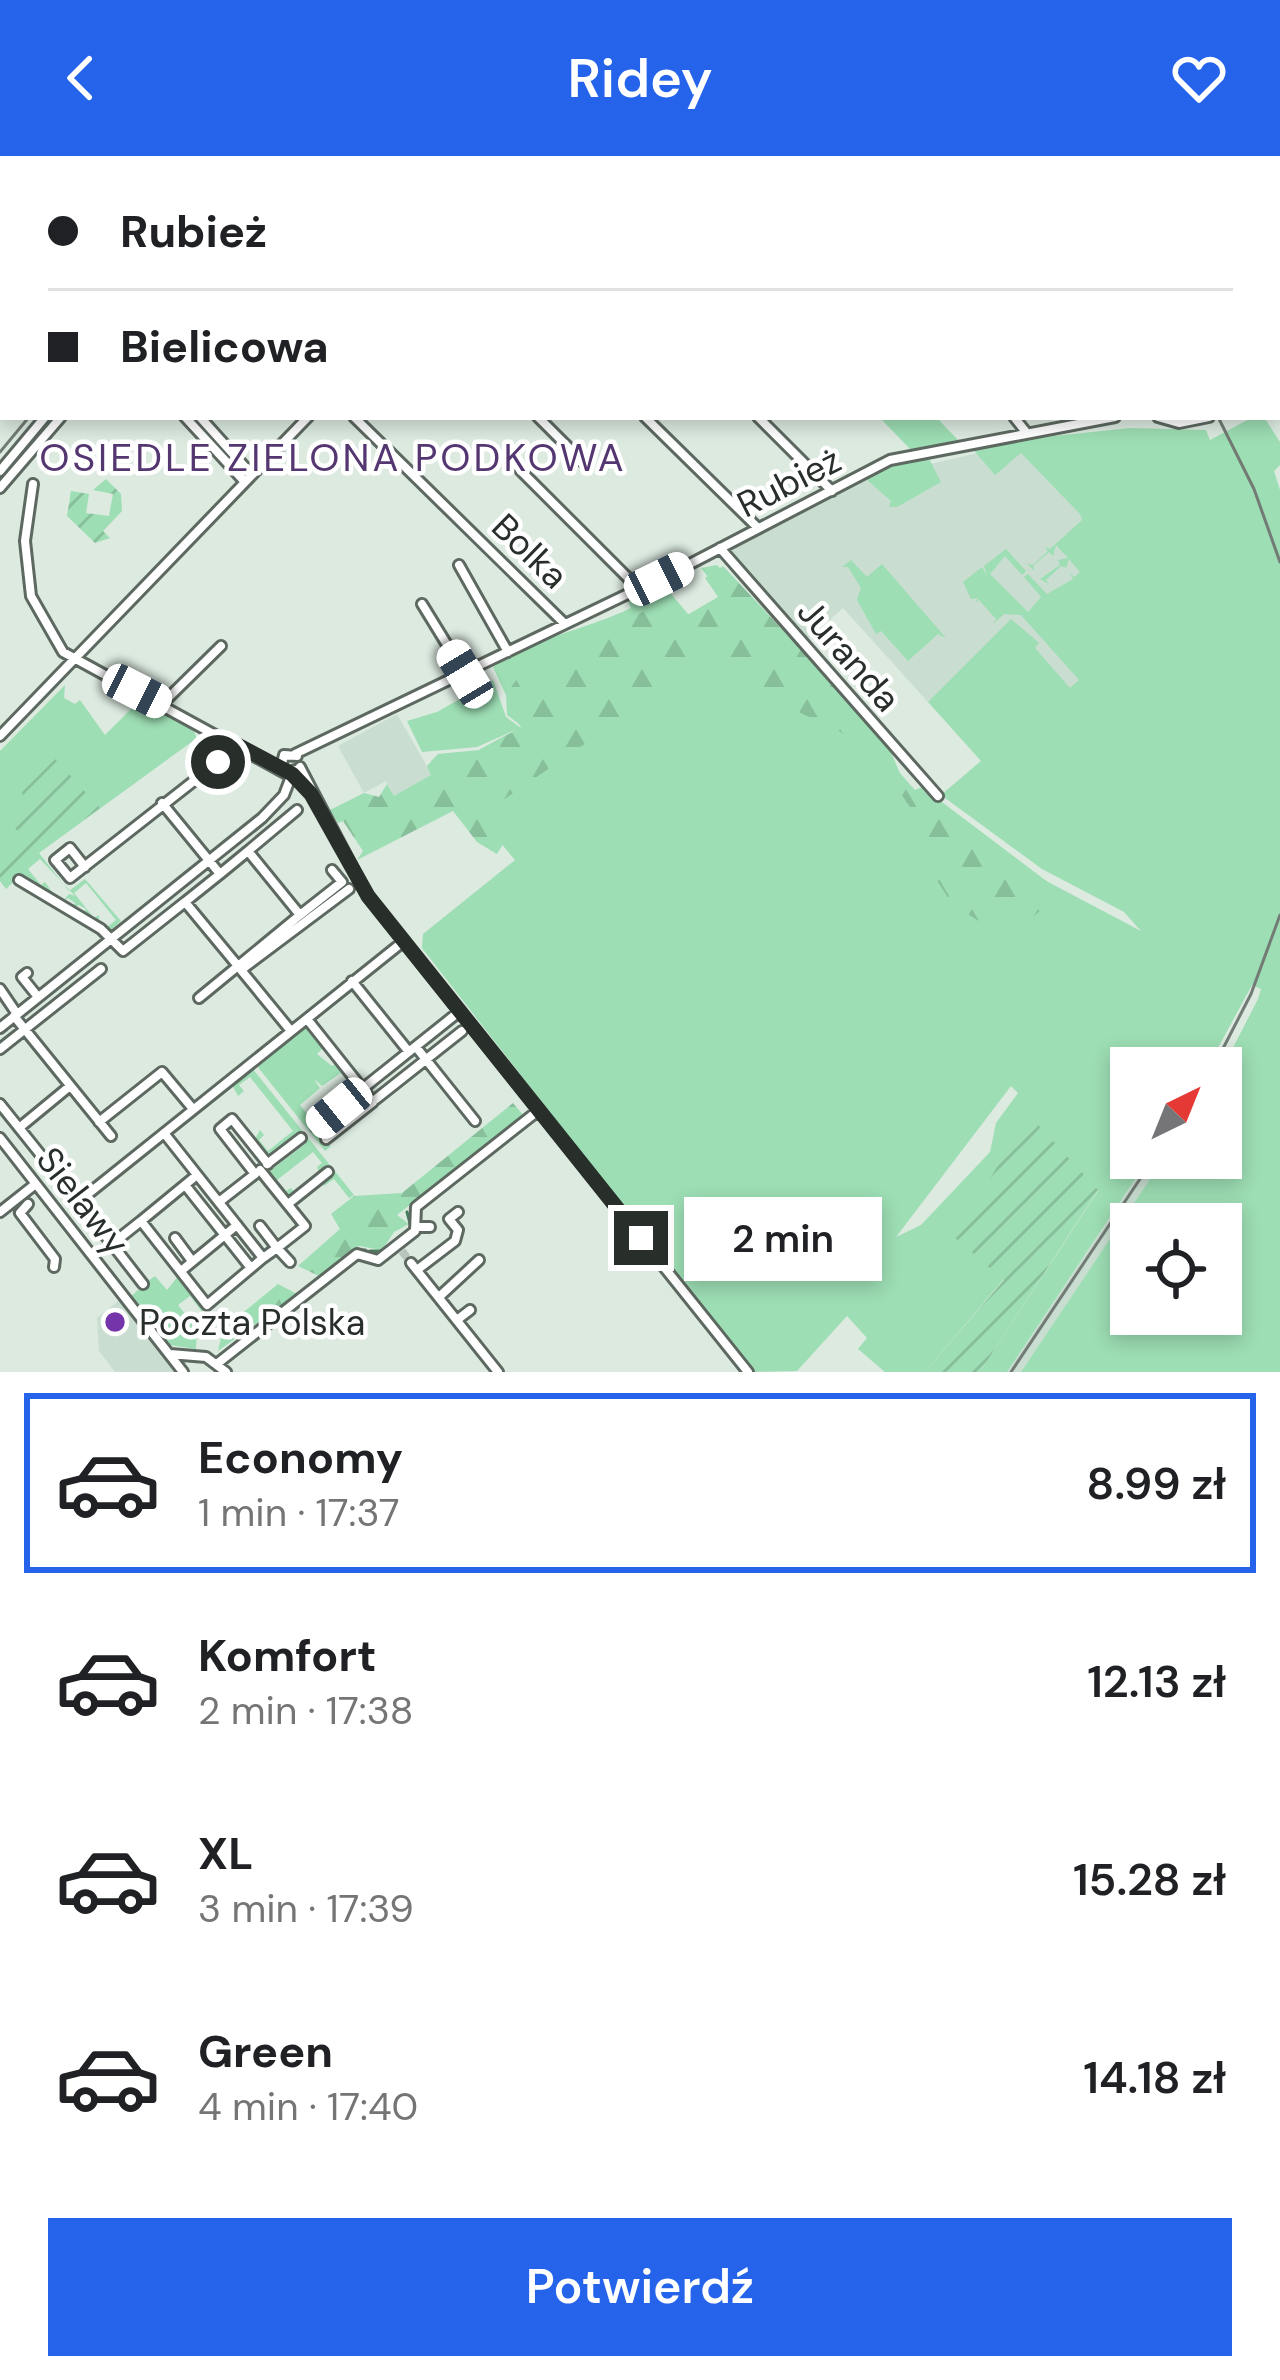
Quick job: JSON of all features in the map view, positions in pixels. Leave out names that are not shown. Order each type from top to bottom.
[{"type":"street","points":[[0,471],[42,420]]},
{"type":"street","points":[[0,488],[58,420]]},
{"type":"street","points":[[188,420],[248,478]]},
{"type":"street","points":[[202,420],[248,478]]},
{"type":"street","points":[[0,736],[305,420]]},
{"type":"street","name":"Bolka","points":[[357,420],[565,624]]},
{"type":"street","points":[[541,420],[583,462]]},
{"type":"street","points":[[648,420],[758,528]]},
{"type":"street","points":[[761,420],[832,491]]},
{"type":"street","points":[[1016,420],[1026,432]]},
{"type":"street","name":"Rubież","points":[[0,1028],[273,807],[285,793],[291,769],[321,746],[890,460],[1096,420]]},
{"type":"street","points":[[521,472],[639,589]]},
{"type":"street","points":[[33,484],[25,541],[31,596],[64,652],[76,658]]},
{"type":"street","name":"Juranda","points":[[720,548],[938,796]]},
{"type":"street","points":[[459,565],[508,652]]},
{"type":"street","points":[[422,604],[465,674]]},
{"type":"street","points":[[162,704],[221,646]]},
{"type":"street","name":"Rubież","points":[[76,658],[291,769]]},
{"type":"street","points":[[85,867],[218,762],[230,741]]},
{"type":"street","name":"Rubież","points":[[257,754],[290,754],[321,746]]},
{"type":"street","points":[[273,807],[291,769],[290,754]]},
{"type":"street","points":[[290,754],[291,769],[309,792],[363,889],[748,1372]]},
{"type":"street","points":[[285,793],[309,792]]},
{"type":"street","points":[[162,803],[220,874]]},
{"type":"street","points":[[19,880],[122,951],[297,810]]},
{"type":"street","points":[[248,851],[300,915]]},
{"type":"street","points":[[199,998],[342,881],[332,870]]},
{"type":"street","points":[[291,1031],[242,970],[349,889]]},
{"type":"street","points":[[185,902],[238,966]]},
{"type":"street","points":[[78,1202],[404,941]]},
{"type":"street","points":[[0,1049],[100,969]]},
{"type":"street","points":[[27,973],[22,977],[38,998]]},
{"type":"street","points":[[352,981],[475,1121]]},
{"type":"street","points":[[0,989],[25,1029],[111,1136]]},
{"type":"street","points":[[316,1126],[460,1011]]},
{"type":"street","points":[[307,1018],[373,1102],[326,1139]]},
{"type":"street","points":[[376,1099],[462,1030]]},
{"type":"street","points":[[100,1122],[162,1072],[193,1109]]},
{"type":"street","points":[[19,1128],[70,1086]]},
{"type":"street","points":[[0,1104],[143,1284]]},
{"type":"street","points":[[168,1354],[222,1368],[357,1255],[375,1265],[400,1248],[417,1227],[416,1208],[539,1110]]},
{"type":"street","points":[[137,1219],[207,1305],[305,1226],[261,1169],[220,1130],[232,1119],[261,1169]]},
{"type":"street","points":[[164,1133],[182,1164],[197,1175],[263,1258]]},
{"type":"street","name":"Sielawy","points":[[0,1138],[180,1371]]},
{"type":"street","points":[[219,1202],[301,1138]]},
{"type":"street","points":[[0,1212],[52,1171]]},
{"type":"street","points":[[289,1204],[328,1172]]},
{"type":"street","points":[[112,1244],[137,1219],[197,1175]]},
{"type":"street","points":[[185,1185],[251,1268]]},
{"type":"street","points":[[28,1204],[20,1214],[55,1258],[54,1267]]},
{"type":"street","points":[[458,1212],[449,1219],[458,1230],[454,1241],[414,1266],[498,1372]]},
{"type":"street","points":[[181,1271],[237,1225]]},
{"type":"street","points":[[260,1226],[290,1262]]},
{"type":"street","points":[[417,1227],[430,1227]]},
{"type":"street","points":[[175,1238],[192,1261]]},
{"type":"street","points":[[439,1297],[479,1260]]},
{"type":"street","points":[[457,1320],[470,1310]]},
{"type":"shaded area","points":[[1021,443],[1128,561],[1120,684],[1088,712],[1012,626],[928,702],[843,608],[806,641],[727,552],[865,479]]},
{"type":"shaded area","points":[[397,714],[432,775],[394,797],[386,781],[364,793],[338,746]]},
{"type":"shaded area","points":[[1135,1179],[1150,1179],[1134,1203],[1119,1203]]},
{"type":"shaded area","points":[[1110,1217],[1110,1239],[1021,1372],[1007,1372]]},
{"type":"shaded area","points":[[122,1298],[174,1372],[115,1372],[99,1351],[97,1318]]},
{"type":"green space","points":[[882,420],[939,420],[958,440],[911,450]]},
{"type":"green space","points":[[1247,420],[1266,420],[1280,442],[1280,465],[1274,471],[1280,490],[1280,1372],[1021,1372],[1110,1239],[1110,1335],[1242,1335],[1242,1203],[1134,1203],[1150,1179],[1242,1179],[1242,1047],[1233,1047],[1258,999],[1261,989],[1252,985],[1218,1047],[1110,1047],[1110,1179],[1135,1179],[1119,1203],[1110,1203],[1110,1217],[1007,1372],[980,1372],[1098,1191],[1029,1116],[996,1176],[1004,1279],[925,1372],[885,1372],[858,1349],[867,1338],[847,1316],[797,1371],[752,1372],[422,948],[423,934],[515,860],[431,760],[479,750],[517,729],[477,747],[422,752],[407,721],[437,712],[493,680],[506,717],[521,728],[493,667],[526,648],[631,608],[627,600],[661,582],[688,614],[681,613],[748,627],[701,568],[717,565],[950,830],[1141,931],[1124,912],[1042,869],[941,795],[981,761],[928,702],[1011,619],[1039,643],[1035,648],[1070,688],[1079,680],[1021,615],[1004,614],[993,624],[996,619],[979,600],[975,603],[978,598],[971,599],[963,582],[982,567],[987,576],[984,566],[1006,549],[1026,571],[1022,575],[1005,556],[990,574],[1028,612],[1041,597],[1024,577],[1028,574],[1047,594],[1073,579],[1070,573],[1074,577],[1080,572],[1069,559],[1066,568],[1061,566],[1046,580],[1049,584],[1040,579],[1060,565],[1058,560],[1068,558],[1056,545],[1053,556],[1049,552],[1033,566],[1035,571],[1027,564],[1033,565],[1048,551],[1045,547],[1050,549],[1082,520],[1080,514],[1021,453],[995,475],[969,445],[1130,428],[1206,430],[1210,440]],"holes":[[[1011,1086],[1018,1093],[996,1123],[990,1152],[921,1225],[896,1237]]]},
{"type":"green space","points":[[926,453],[941,482],[897,507],[889,507],[891,501],[865,478],[891,463]]},
{"type":"green space","points":[[106,479],[121,494],[122,511],[103,531],[110,538],[95,543],[67,516],[71,491],[89,494],[86,513],[109,516],[113,494],[93,490]]},
{"type":"green space","points":[[851,560],[867,577],[882,564],[946,638],[938,634],[908,661],[881,631],[876,634],[857,600],[861,588],[848,567],[842,567]]},
{"type":"green space","points":[[723,566],[886,740],[908,793],[922,787],[1061,892],[1008,939],[953,905],[923,859],[922,825],[879,761],[839,731],[699,665],[483,814],[503,844],[497,854],[477,842],[453,811],[357,860],[363,851],[330,810],[364,793],[379,797],[387,784],[394,796],[431,775],[427,766],[438,754],[479,750],[523,727],[507,715],[506,694],[517,679],[650,608],[689,614],[718,597],[705,578]]},
{"type":"green space","points":[[65,685],[64,698],[75,704],[80,700],[105,735],[140,700],[191,726],[197,738],[39,853],[63,883],[40,859],[28,869],[54,895],[21,874],[6,889],[0,881],[0,751]]},
{"type":"green space","points":[[55,759],[100,808],[0,881],[0,855],[24,838],[10,823],[25,810],[22,792]]},
{"type":"green space","points":[[85,879],[121,921],[110,932],[106,928],[116,920],[86,883],[74,893],[94,918],[99,915],[99,923],[83,915],[86,909],[79,905],[72,908],[75,903],[68,898],[62,902],[69,894],[75,896],[70,890]]},
{"type":"green space","points":[[309,1025],[325,1046],[317,1054],[332,1066],[338,1062],[355,1084],[334,1101],[332,1097],[349,1083],[341,1073],[322,1086],[314,1079],[320,1088],[300,1105],[308,1115],[330,1099],[336,1106],[311,1128],[321,1132],[362,1100],[360,1095],[367,1100],[321,1133],[321,1141],[331,1146],[325,1151],[257,1066]]},
{"type":"green space","points":[[252,1068],[354,1195],[349,1198],[334,1179],[324,1186],[317,1167],[322,1163],[313,1152],[277,1180],[296,1194],[291,1198],[267,1173],[306,1143],[299,1135],[269,1158],[254,1141],[260,1130],[264,1135],[259,1140],[268,1151],[293,1131],[250,1077],[239,1085],[244,1091],[238,1096],[231,1083]]},
{"type":"green space","points":[[513,1103],[524,1116],[397,1215],[409,1224],[394,1232],[382,1250],[359,1246],[319,1276],[298,1266],[340,1229],[331,1214],[354,1196],[402,1193]]},
{"type":"green space","points":[[1029,1115],[1098,1190],[980,1372],[925,1372],[1004,1280],[954,1237]]},
{"type":"green space","points":[[118,1243],[148,1281],[155,1276],[167,1290],[179,1275],[206,1307],[202,1312],[190,1296],[178,1305],[197,1329],[196,1349],[170,1345],[129,1298],[147,1282]]},
{"type":"green space","points":[[278,1284],[297,1294],[218,1351],[223,1329]]},
{"type":"waterway","points":[[401,1237],[411,1227],[407,1212]]},
{"type":"waterway","points":[[355,1251],[365,1250]]},
{"type":"waterway","points":[[370,1251],[384,1251]]},
{"type":"waterway","points":[[320,1278],[342,1261]]},
{"type":"waterway","points":[[226,1352],[257,1327]]},
{"type":"tunnel","points":[[402,1251],[411,1263]]},
{"type":"tram line","points":[[0,452],[27,420]]},
{"type":"railway","points":[[1220,420],[1254,489],[1280,562]]},
{"type":"railway","points":[[1224,1047],[1251,994],[1280,915]]},
{"type":"railway","points":[[1011,1372],[1140,1179]]},
{"type":"place","name":"Poczta Polska","points":[[115,1322]]},
{"type":"district","name":"OSIEDLE ZIELONA PODKOWA","points":[[333,457]]},
{"type":"route","points":[[218,762],[230,741],[277,764],[311,794],[368,896],[641,1238]]}]
